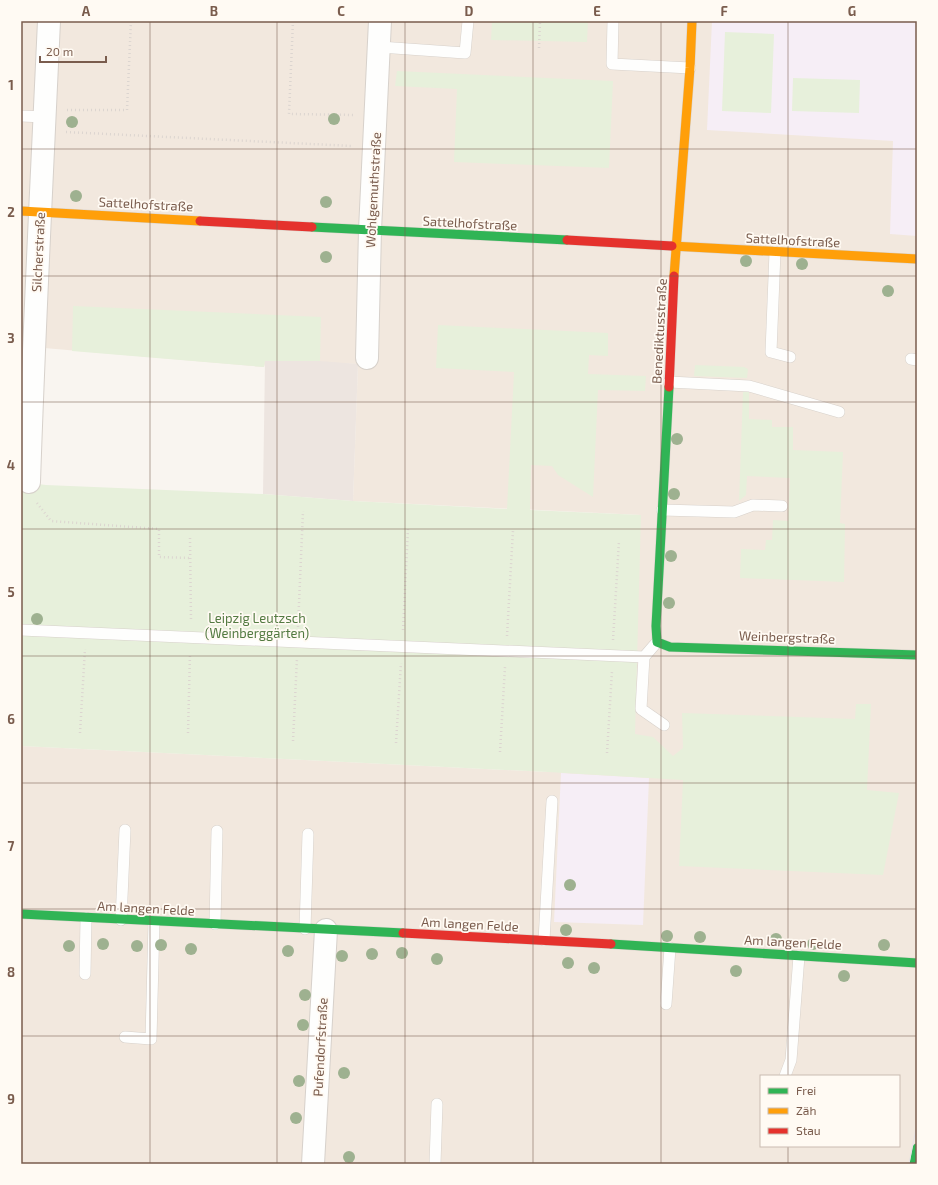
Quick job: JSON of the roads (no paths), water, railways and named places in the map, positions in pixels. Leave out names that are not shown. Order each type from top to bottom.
[{"type":"street","name":"Silcherstraße","points":[[31,490],[34,326],[31,211],[45,119],[49,21]]},
{"type":"street","name":"Wohlgemuthstraße","points":[[367,358],[370,230],[380,47],[380,21]]},
{"type":"street","name":"Benediktusstraße","points":[[657,642],[656,626],[676,247],[690,68],[692,21]]},
{"type":"street","name":"Sattelhofstraße","points":[[31,211],[917,259]]},
{"type":"street","name":"Weinbergstraße","points":[[657,642],[670,647],[917,655]]},
{"type":"street","name":"Am langen Felde","points":[[21,914],[154,922],[544,940],[917,963]]},
{"type":"street","name":"Pufendorfstraße","points":[[314,1164],[316,930]]},
{"type":"street","points":[[914,1164],[917,1148]]},
{"type":"lane","points":[[380,47],[465,53],[468,21]]},
{"type":"lane","points":[[613,21],[612,64],[690,68]]},
{"type":"lane","points":[[21,116],[45,119]]},
{"type":"lane","points":[[775,252],[770,352],[790,357]]},
{"type":"lane","points":[[669,382],[749,386],[839,412]]},
{"type":"lane","points":[[662,510],[734,512],[753,504],[782,506]]},
{"type":"lane","points":[[21,630],[644,656]]},
{"type":"lane","points":[[657,642],[644,656],[641,709],[664,725]]},
{"type":"lane","points":[[544,940],[552,801]]},
{"type":"lane","points":[[122,920],[125,830]]},
{"type":"lane","points":[[215,924],[217,831]]},
{"type":"lane","points":[[308,834],[316,930]]},
{"type":"lane","points":[[85,974],[86,918]]},
{"type":"lane","points":[[125,1037],[151,1039],[154,922]]},
{"type":"lane","points":[[666,1004],[670,948]]},
{"type":"lane","points":[[785,1075],[790,1060],[799,956]]},
{"type":"lane","points":[[436,1164],[437,1104]]},
{"type":"tram line","points":[[909,1164],[917,1124]]},
{"type":"park label","name":"Leipzig Leutzsch (Weinberggärten)","points":[[257,626]]}]
